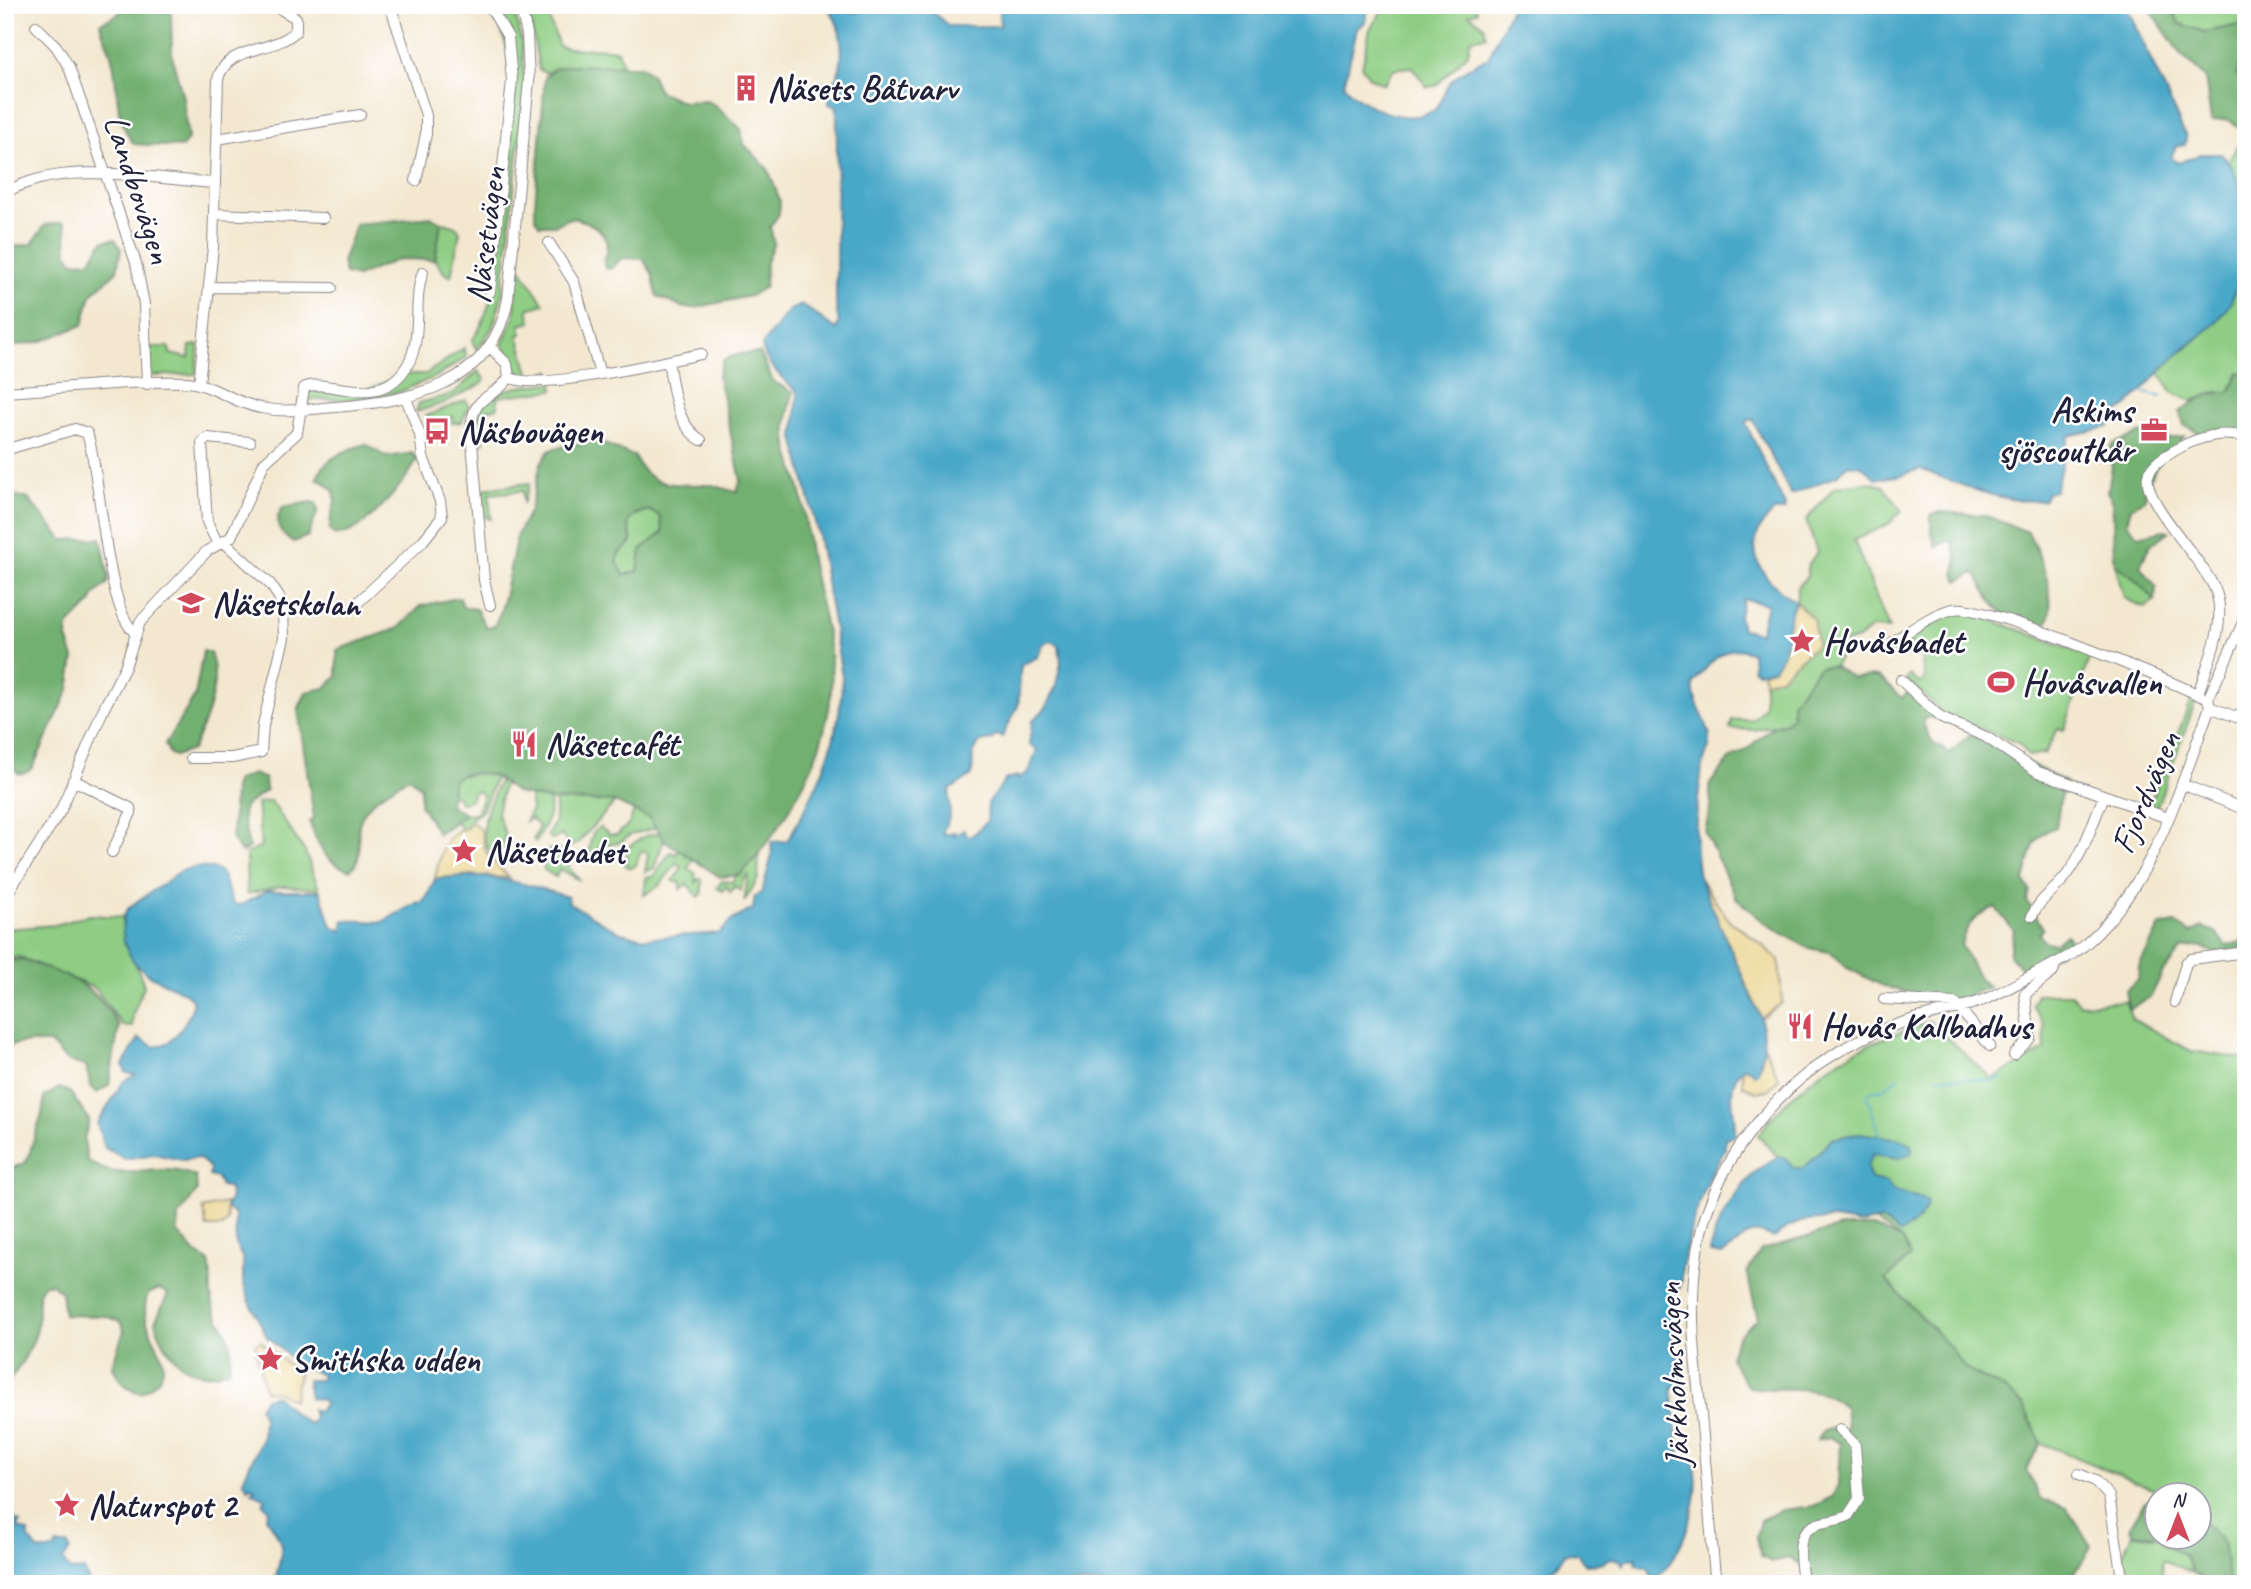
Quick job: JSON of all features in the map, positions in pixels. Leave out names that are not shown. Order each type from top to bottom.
[{"type":"street","points":[[5,392],[147,384],[199,384],[215,214],[217,86],[222,68],[242,53],[279,44],[297,28],[296,18],[273,5]]},
{"type":"street","points":[[390,5],[426,115],[426,134],[416,181]]},
{"type":"street","points":[[489,5],[508,37],[512,77],[489,292]]},
{"type":"street","name":"Näsetvägen","points":[[199,384],[251,406],[300,410],[406,398],[449,381],[491,347],[506,312],[529,81],[527,34],[520,5]]},
{"type":"street","name":"Landbovägen","points":[[36,26],[66,60],[128,236],[142,293],[147,384]]},
{"type":"street","points":[[217,139],[360,114]]},
{"type":"street","points":[[7,189],[57,175],[107,175],[215,184]]},
{"type":"street","points":[[215,214],[323,218]]},
{"type":"street","points":[[549,243],[574,282],[600,374]]},
{"type":"street","points":[[5,897],[48,833],[125,667],[144,618],[234,533],[248,493],[264,463],[297,433],[302,390],[311,384],[340,390],[364,390],[388,383],[404,371],[414,347],[423,272]]},
{"type":"street","points":[[209,287],[332,288]]},
{"type":"street","points":[[491,347],[507,365],[509,377]]},
{"type":"street","points":[[509,377],[525,382],[600,374],[701,354]]},
{"type":"street","points":[[668,360],[681,416],[691,432],[701,440]]},
{"type":"street","points":[[490,605],[482,553],[471,423],[480,402],[509,377]]},
{"type":"street","points":[[351,609],[422,542],[442,517],[440,501],[423,457],[421,435],[406,398]]},
{"type":"street","points":[[5,450],[75,429],[84,431],[89,440],[115,594],[125,621],[136,633]]},
{"type":"street","points":[[2205,700],[2218,629],[2217,596],[2154,499],[2148,478],[2152,467],[2193,441],[2228,433],[2246,438]]},
{"type":"street","points":[[191,758],[232,758],[261,752],[263,725],[284,638],[283,610],[276,591],[221,543],[207,522],[202,443],[210,437],[250,442]]},
{"type":"street","points":[[1893,642],[1933,618],[1958,608],[2053,636],[2205,700],[2236,717],[2246,712]]},
{"type":"street","name":"Fjordvägen","points":[[1884,999],[1948,1002],[1960,1006],[1987,998],[2055,965],[2090,941],[2119,906],[2149,862],[2182,784],[2205,700],[2246,616]]},
{"type":"street","points":[[1901,680],[1941,718],[1986,737],[2038,772],[2168,818]]},
{"type":"street","points":[[73,780],[130,808],[112,852]]},
{"type":"street","points":[[2182,784],[2246,810]]},
{"type":"street","points":[[2032,916],[2039,900],[2058,886],[2075,862],[2104,796]]},
{"type":"street","points":[[2175,1002],[2186,963],[2191,959],[2246,952]]},
{"type":"street","name":"Fjordvägen","points":[[2014,1055],[2030,1038],[2030,1022],[2024,999],[2028,991],[2053,972],[2055,965]]},
{"type":"street","points":[[1960,1006],[1990,1046]]},
{"type":"street","name":"Järkholmsvägen","points":[[1716,1584],[1692,1311],[1696,1257],[1716,1193],[1738,1150],[1753,1129],[1780,1098],[1818,1065],[1874,1034],[1960,1006]]},
{"type":"street","points":[[1803,1584],[1799,1556],[1805,1535],[1813,1526],[1848,1516],[1859,1499],[1855,1446],[1840,1429]]},
{"type":"street","points":[[2080,1474],[2095,1481],[2109,1496],[2123,1584]]},
{"type":"green space","points":[[126,5],[169,5],[171,10],[172,56],[183,98],[188,139],[182,147],[134,144],[122,123],[114,66],[100,23],[117,15]]},
{"type":"green space","points":[[494,5],[513,5],[522,43],[525,90],[502,297],[493,327],[477,350],[472,341],[481,326],[492,296],[515,76]]},
{"type":"green space","points":[[528,5],[552,5],[550,21],[559,46],[618,51],[623,65],[554,69],[546,73],[539,70]]},
{"type":"green space","points":[[1386,5],[1476,5],[1477,12],[1469,14],[1484,26],[1486,36],[1471,39],[1468,53],[1436,86],[1427,87],[1412,67],[1393,69],[1384,84],[1370,78],[1362,67],[1370,29]]},
{"type":"green space","points":[[2147,5],[2173,5],[2178,23],[2204,32],[2246,24],[2246,50],[2236,76],[2246,84],[2246,131],[2227,119],[2211,121],[2205,77],[2181,55]]},
{"type":"green space","points":[[2173,5],[2246,5],[2246,24],[2204,32],[2178,23]]},
{"type":"green space","points":[[570,65],[641,66],[651,74],[659,91],[683,102],[707,101],[741,129],[744,144],[768,169],[780,201],[779,214],[770,227],[774,243],[766,262],[765,287],[750,296],[684,308],[657,296],[652,273],[643,259],[622,258],[612,268],[606,269],[606,241],[595,227],[570,218],[555,225],[539,225],[535,217],[535,205],[545,77],[554,69]]},
{"type":"green space","points":[[2246,140],[2246,374],[2239,373],[2230,392],[2215,392],[2193,401],[2174,394],[2159,372],[2218,319],[2237,284],[2242,263],[2244,220],[2236,178],[2229,160],[2240,142]]},
{"type":"green space","points":[[432,217],[441,222],[435,260],[399,259],[357,277],[345,274],[342,262],[356,224]]},
{"type":"green space","points":[[64,222],[68,253],[74,262],[90,261],[103,241],[115,239],[121,249],[117,271],[91,295],[83,325],[39,342],[5,347],[5,254],[17,246],[32,244],[45,225]]},
{"type":"green space","points":[[441,222],[457,227],[460,232],[451,276],[445,274],[435,260]]},
{"type":"green space","points":[[519,266],[544,304],[528,309],[531,322],[520,325],[522,334],[518,335],[530,376],[551,371],[552,376],[523,379],[502,344],[514,317]]},
{"type":"green space","points":[[199,345],[196,374],[152,376],[150,373],[150,347],[169,347],[170,354],[189,358],[190,346]]},
{"type":"green space","points":[[464,348],[467,357],[437,376],[400,392],[354,399],[306,400],[306,390],[357,394],[405,374],[426,374]]},
{"type":"green space","points":[[760,353],[773,381],[793,393],[787,424],[788,446],[802,497],[811,560],[829,642],[832,676],[827,717],[811,767],[787,813],[757,856],[740,875],[720,877],[664,840],[649,818],[615,802],[550,800],[517,793],[494,776],[481,773],[463,774],[453,780],[450,805],[465,814],[438,834],[420,804],[421,788],[409,777],[366,809],[359,825],[358,857],[354,867],[349,870],[333,862],[323,851],[309,821],[314,818],[298,710],[306,692],[325,688],[337,677],[337,650],[399,628],[421,606],[457,598],[460,598],[463,607],[476,609],[486,627],[494,626],[501,611],[517,535],[530,510],[541,463],[549,451],[555,448],[597,441],[634,456],[641,468],[657,480],[676,484],[710,485],[737,491],[741,480],[718,376],[723,360],[739,354]],"holes":[[[648,510],[660,516],[663,532],[641,550],[638,571],[624,575],[617,562],[619,553],[632,542],[628,523],[635,514]]]},
{"type":"green space","points":[[478,371],[485,379],[482,384],[444,403],[416,412],[419,403],[453,394]]},
{"type":"green space","points":[[2239,372],[2246,374],[2246,433],[2229,430],[2203,435],[2184,425],[2180,412],[2215,393],[2230,392]]},
{"type":"green space","points":[[553,383],[554,390],[497,397],[498,408],[486,410],[487,416],[481,417],[484,442],[476,439],[476,422],[487,399],[511,389]]},
{"type":"green space","points":[[466,400],[469,406],[462,422],[452,423],[453,417],[435,422],[426,416]]},
{"type":"green space","points":[[2142,433],[2149,441],[2184,437],[2175,448],[2163,453],[2146,487],[2145,499],[2131,508],[2127,522],[2138,536],[2169,531],[2150,545],[2140,566],[2156,586],[2155,600],[2131,575],[2115,565],[2112,506],[2108,491],[2112,468],[2109,454],[2113,444]]},
{"type":"green space","points":[[366,444],[386,457],[413,453],[417,460],[403,482],[370,518],[346,533],[335,535],[330,531],[330,521],[335,495],[327,484],[317,478],[330,460]]},
{"type":"green space","points":[[1868,482],[1883,486],[1902,510],[1889,524],[1854,540],[1889,629],[1872,628],[1858,639],[1839,645],[1839,659],[1833,666],[1819,668],[1798,694],[1792,717],[1785,723],[1754,730],[1730,729],[1732,720],[1753,719],[1764,707],[1764,682],[1785,672],[1803,650],[1813,619],[1796,602],[1798,586],[1807,576],[1807,567],[1817,552],[1806,520],[1835,487]]},
{"type":"green space","points":[[530,483],[523,504],[523,491],[489,494],[491,519],[484,517],[482,489]]},
{"type":"green space","points":[[5,493],[28,499],[63,540],[101,538],[109,577],[108,583],[68,626],[67,638],[74,658],[69,690],[33,767],[22,774],[15,770],[5,750]]},
{"type":"green space","points":[[316,503],[318,510],[308,536],[294,542],[279,528],[280,512],[283,507]]},
{"type":"green space","points":[[648,510],[660,516],[663,532],[641,550],[638,571],[624,575],[617,562],[620,553],[632,542],[628,523],[633,516]]},
{"type":"green space","points":[[1938,512],[1984,515],[2028,532],[2043,567],[2050,594],[2048,619],[2043,629],[2005,616],[1993,604],[1975,573],[1958,581],[1955,574],[1957,558],[1951,540],[1936,547],[1931,531],[1931,515]]},
{"type":"green space","points":[[2115,565],[2131,575],[2155,600],[2145,608],[2124,598]]},
{"type":"green space","name":"Hovåsvallen","points":[[1947,612],[1970,612],[2090,656],[2064,730],[2058,728],[2045,753],[2028,756],[2020,744],[1944,714],[1906,679],[1910,675],[1919,683],[1925,680],[1919,644],[1907,646],[1906,653],[1898,656],[1896,642]]},
{"type":"green space","points":[[203,651],[210,653],[213,665],[210,702],[192,750],[175,756],[170,754],[165,744],[195,696]]},
{"type":"green space","points":[[1833,666],[1853,678],[1877,677],[1902,698],[1908,692],[1936,718],[1924,718],[1923,724],[1933,743],[1950,753],[1969,735],[1987,741],[2067,783],[2067,793],[2061,794],[2056,827],[2047,831],[2036,842],[2024,881],[2030,890],[2027,901],[2043,928],[2039,934],[2044,941],[2055,944],[2066,935],[2071,941],[2061,951],[2043,963],[2023,971],[2009,955],[2014,931],[1995,907],[1972,922],[1961,945],[1976,973],[1989,987],[1956,1000],[1916,995],[1881,985],[1847,968],[1830,952],[1808,948],[1765,923],[1736,898],[1705,832],[1711,802],[1709,785],[1730,759],[1746,750],[1771,728],[1792,717],[1792,702],[1819,667]]},
{"type":"green space","points":[[2193,695],[2197,698],[2156,809],[2149,806]]},
{"type":"green space","points":[[481,773],[496,777],[482,811],[471,819],[467,828],[460,829],[456,819],[465,814],[476,813],[483,796],[478,791],[473,792],[470,800],[461,803],[456,796],[449,795],[451,785],[457,776]]},
{"type":"green space","points":[[253,774],[265,779],[266,790],[244,807],[243,819],[249,847],[242,853],[232,840],[234,788],[237,780]]},
{"type":"green space","points":[[500,780],[504,783],[497,813],[505,834],[503,862],[488,849],[484,839],[486,813]]},
{"type":"green space","points":[[530,795],[550,800],[549,816],[536,842],[533,840],[539,826],[531,818],[524,823],[531,811]]},
{"type":"green space","points":[[555,800],[615,802],[577,844],[570,847],[562,835],[552,840],[548,835],[555,821]]},
{"type":"green space","points":[[271,801],[305,852],[319,889],[282,886],[247,894],[246,854],[261,847],[257,803]]},
{"type":"green space","points":[[634,811],[649,818],[656,828],[630,835],[620,843],[604,844],[594,854],[589,854],[591,839],[597,829],[600,827],[610,835],[617,835],[629,824]]},
{"type":"green space","points":[[659,833],[664,840],[654,868],[645,872],[648,855],[645,851],[640,853],[636,865],[631,868],[625,865],[628,847],[645,836]]},
{"type":"green space","points":[[549,849],[567,852],[569,868],[580,880],[560,869],[556,877],[544,870],[543,857]]},
{"type":"green space","points":[[680,850],[693,859],[688,868],[695,873],[696,883],[699,878],[702,879],[702,894],[698,897],[687,884],[680,889],[681,883],[673,881],[682,867],[677,863],[659,886],[644,895],[646,878],[654,876],[670,852],[676,854]]},
{"type":"green space","points":[[759,855],[758,879],[744,902],[748,875],[744,878],[740,891],[735,886],[730,892],[726,886],[723,891],[717,888],[722,881],[733,882],[735,876],[740,875]]},
{"type":"green space","points":[[89,915],[123,917],[126,945],[144,986],[133,1014],[132,1027],[123,1026],[95,988],[20,957],[5,959],[7,929],[55,925]]},
{"type":"green space","points":[[2175,923],[2191,933],[2202,927],[2216,932],[2226,946],[2241,942],[2246,935],[2246,948],[2216,954],[2200,946],[2182,949],[2162,974],[2151,996],[2129,1010],[2125,991],[2138,979],[2139,966],[2160,926]]},
{"type":"green space","points":[[21,959],[66,976],[89,989],[109,1010],[119,1026],[109,1085],[97,1093],[91,1088],[86,1066],[67,1061],[50,1043],[22,1043],[5,1047],[5,962]]},
{"type":"green space","points":[[2037,994],[2071,994],[2079,1004],[2125,1001],[2132,1019],[2191,1051],[2246,1059],[2246,1584],[2229,1584],[2223,1542],[2212,1531],[2212,1480],[2142,1480],[2142,1485],[2041,1443],[2032,1423],[1980,1377],[1965,1369],[1949,1346],[1886,1280],[1910,1256],[1903,1240],[1777,1156],[1758,1135],[1796,1093],[1841,1059],[1874,1042],[1929,1021],[1992,1079],[2045,1050],[2044,1023],[2032,1005]]},
{"type":"green space","points":[[59,1088],[70,1092],[89,1120],[84,1140],[87,1160],[114,1172],[168,1170],[196,1177],[197,1191],[178,1218],[178,1233],[195,1253],[209,1261],[213,1306],[231,1345],[229,1369],[216,1374],[203,1374],[192,1371],[173,1357],[155,1322],[168,1294],[159,1289],[148,1294],[145,1310],[147,1324],[162,1360],[162,1371],[156,1382],[141,1393],[130,1389],[112,1365],[124,1331],[120,1321],[105,1316],[64,1315],[61,1292],[52,1284],[44,1284],[39,1295],[37,1327],[33,1340],[23,1361],[5,1387],[5,1169],[21,1165],[28,1159],[44,1097]]},
{"type":"green space","points":[[1841,1227],[1874,1227],[1903,1240],[1910,1256],[1886,1280],[1949,1346],[1965,1369],[2005,1389],[2023,1405],[2041,1443],[2026,1470],[2041,1499],[2067,1508],[2091,1546],[2068,1579],[2068,1584],[1811,1584],[1805,1568],[1789,1558],[1771,1562],[1761,1556],[1756,1538],[1760,1520],[1782,1510],[1814,1506],[1832,1497],[1838,1485],[1840,1443],[1829,1437],[1817,1440],[1826,1430],[1847,1429],[1845,1407],[1822,1393],[1799,1389],[1748,1387],[1730,1358],[1739,1336],[1758,1319],[1747,1273],[1761,1250]]},
{"type":"green space","points":[[2142,1506],[2142,1534],[2132,1534],[2130,1526]]},
{"type":"green space","points":[[2212,1531],[2223,1542],[2229,1584],[2213,1584],[2193,1573],[2185,1556],[2175,1550],[2212,1550]]},
{"type":"green space","points":[[2132,1534],[2142,1535],[2142,1550],[2175,1550],[2185,1556],[2193,1573],[2163,1560],[2162,1584],[2125,1584],[2121,1557]]},
{"type":"sand","name":"Hovåsbadet","points":[[1796,602],[1813,619],[1817,644],[1780,677],[1764,682],[1763,672],[1773,669],[1786,646],[1788,617]]},
{"type":"sand","name":"Näsetbadet","points":[[471,821],[481,830],[486,852],[509,878],[471,875],[435,879],[447,840],[459,830],[467,828]]},
{"type":"sand","points":[[1699,877],[1730,922],[1779,960],[1782,1003],[1761,1018]]},
{"type":"sand","points":[[1764,1046],[1779,1079],[1768,1090],[1756,1092],[1743,1085],[1742,1068],[1761,1064]]},
{"type":"sand","points":[[226,1203],[227,1221],[222,1227],[207,1227],[203,1209]]},
{"type":"sand","name":"Smithska udden","points":[[261,1341],[299,1374],[293,1400],[277,1391],[265,1391],[255,1344]]},
{"type":"water","points":[[858,5],[898,11],[899,5],[924,5],[949,26],[1000,26],[999,5],[1369,5],[1365,22],[1357,29],[1344,85],[1373,107],[1411,116],[1434,110],[1453,79],[1482,60],[1488,59],[1512,5],[2126,5],[2186,137],[2185,145],[2176,146],[2171,157],[2178,163],[2201,154],[2221,154],[2231,165],[2239,185],[2244,240],[2241,272],[2231,302],[2210,328],[2169,362],[2127,406],[2110,418],[2109,427],[2069,436],[2055,491],[2047,493],[2043,500],[2028,501],[1996,496],[1920,469],[1899,476],[1875,479],[1863,467],[1856,465],[1847,465],[1838,475],[1791,495],[1752,419],[1745,422],[1785,506],[1784,511],[1774,511],[1757,536],[1755,549],[1758,560],[1763,572],[1772,582],[1795,601],[1785,645],[1773,669],[1758,672],[1753,669],[1752,653],[1734,650],[1718,656],[1694,683],[1697,704],[1710,737],[1700,782],[1696,849],[1699,877],[1761,1018],[1764,1046],[1758,1072],[1754,1074],[1750,1069],[1743,1068],[1734,1083],[1732,1101],[1735,1136],[1725,1138],[1725,1149],[1711,1173],[1694,1218],[1682,1266],[1682,1280],[1672,1310],[1672,1343],[1683,1370],[1683,1386],[1672,1387],[1680,1457],[1685,1458],[1688,1452],[1695,1464],[1697,1481],[1695,1500],[1683,1539],[1664,1570],[1653,1579],[1648,1568],[1636,1565],[1637,1558],[1626,1560],[1623,1565],[1620,1560],[1611,1558],[1601,1563],[1585,1564],[1577,1554],[1565,1553],[1545,1584],[274,1584],[281,1557],[278,1536],[266,1518],[269,1510],[263,1503],[266,1499],[252,1492],[255,1488],[248,1488],[243,1480],[262,1438],[263,1418],[259,1407],[265,1398],[275,1395],[310,1424],[314,1417],[312,1409],[318,1412],[324,1404],[322,1400],[310,1398],[307,1380],[320,1380],[322,1375],[308,1368],[303,1369],[267,1337],[243,1281],[243,1259],[236,1245],[235,1215],[226,1208],[231,1197],[228,1187],[221,1186],[217,1178],[209,1176],[210,1168],[199,1158],[182,1160],[154,1154],[125,1159],[105,1148],[97,1124],[123,1082],[135,1075],[126,1073],[123,1065],[139,1038],[155,1047],[169,1042],[185,1022],[192,1004],[188,995],[145,972],[135,962],[127,950],[123,934],[125,915],[133,905],[177,874],[202,867],[221,872],[233,904],[241,905],[267,891],[320,891],[332,926],[342,931],[344,920],[382,922],[418,902],[420,904],[428,895],[435,879],[469,876],[502,879],[568,897],[569,903],[621,933],[646,938],[720,933],[732,920],[753,909],[755,896],[762,892],[772,855],[771,842],[787,841],[818,782],[833,741],[841,698],[842,676],[818,534],[794,438],[798,393],[771,365],[762,345],[789,310],[802,305],[836,329],[839,323],[836,308],[837,107],[829,104],[829,89],[820,89],[817,82],[833,83],[842,56],[840,34],[828,8],[857,12]],"holes":[[[1743,599],[1767,604],[1760,633],[1742,629],[1739,616]],[[1052,641],[1059,646],[1061,663],[1055,689],[1045,709],[1032,721],[1029,745],[1037,750],[1028,772],[1017,779],[1017,776],[1006,779],[988,803],[987,821],[973,835],[967,836],[964,830],[954,836],[955,832],[944,835],[943,830],[950,813],[950,790],[972,775],[973,754],[980,742],[992,740],[996,735],[1002,737],[1018,706],[1021,665],[1038,657],[1043,644]]]},
{"type":"water","points":[[1859,1133],[1901,1139],[1912,1145],[1912,1153],[1899,1158],[1873,1154],[1867,1167],[1871,1179],[1887,1182],[1895,1191],[1927,1202],[1924,1212],[1914,1224],[1900,1233],[1881,1220],[1861,1224],[1834,1219],[1804,1221],[1788,1227],[1774,1238],[1765,1234],[1751,1234],[1722,1255],[1710,1253],[1717,1227],[1726,1210],[1761,1167],[1774,1159],[1785,1157],[1794,1168],[1804,1168],[1832,1139]]},
{"type":"water","points":[[5,1500],[9,1501],[15,1521],[20,1522],[18,1528],[28,1532],[29,1539],[38,1550],[55,1550],[56,1545],[68,1545],[70,1550],[63,1560],[70,1571],[84,1570],[90,1584],[5,1584]]},
{"type":"waterway","points":[[2141,392],[2162,397]]},
{"type":"waterway","points":[[1937,1076],[1990,1081],[2002,1078]]},
{"type":"waterway","points":[[1880,1136],[1867,1095],[1871,1091],[1883,1089],[1900,1077]]},
{"type":"place","name":"Näsets Båtvarv","points":[[746,88]]},
{"type":"place","name":"Askims sjöscoutkår","points":[[2154,430]]},
{"type":"place","name":"Näsbovägen","points":[[437,431]]},
{"type":"place","name":"Näsetskolan","points":[[191,603]]},
{"type":"place","name":"Hovåsbadet","points":[[1802,641]]},
{"type":"place","name":"Hovåsvallen","points":[[2001,682]]},
{"type":"place","name":"Näsetcafét","points":[[524,744]]},
{"type":"place","name":"Näsetbadet","points":[[464,851]]},
{"type":"place","name":"Hovås Kallbadhus","points":[[1800,1026]]},
{"type":"place","name":"Smithska udden","points":[[270,1359]]},
{"type":"place","name":"Naturspot 2","points":[[67,1505]]}]
